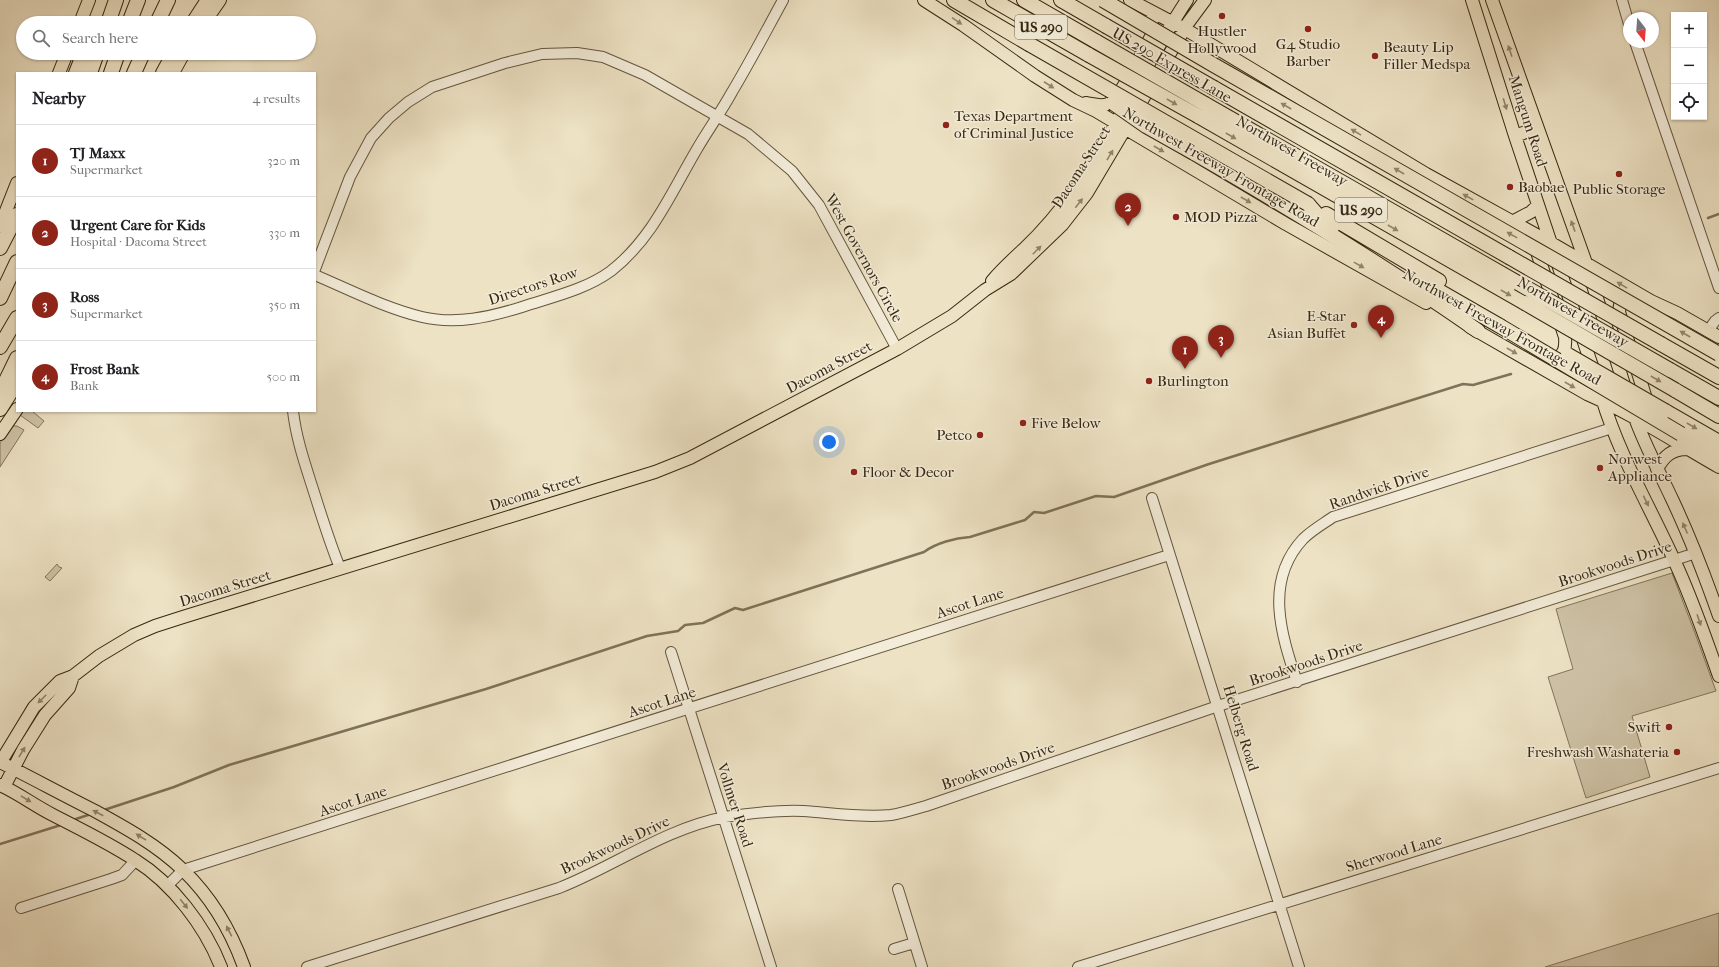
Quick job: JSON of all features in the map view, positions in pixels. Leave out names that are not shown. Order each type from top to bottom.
[{"type":"highway","points":[[110,16],[116,0]]},
{"type":"highway","points":[[132,16],[138,0]]},
{"type":"highway","points":[[198,16],[208,0]]},
{"type":"highway","points":[[954,0],[1719,442]]},
{"type":"highway","name":"Northwest Freeway","points":[[993,0],[1198,116],[1719,416]]},
{"type":"highway","name":"US 290 Express Lane","points":[[1024,0],[1719,398]]},
{"type":"highway","name":"Northwest Freeway","points":[[1061,0],[1719,377]]},
{"type":"highway","points":[[1103,0],[1719,354]]},
{"type":"highway","points":[[161,16],[168,2]]},
{"type":"highway","points":[[1028,44],[1146,126],[1194,152],[1313,223],[1430,297],[1478,331]]},
{"type":"highway","points":[[76,72],[81,60]]},
{"type":"highway","points":[[90,72],[95,60]]},
{"type":"highway","points":[[111,72],[116,60]]},
{"type":"highway","points":[[134,72],[140,60]]},
{"type":"highway","points":[[164,72],[170,60]]},
{"type":"highway","points":[[1308,204],[1321,219],[1409,274],[1719,456]]},
{"type":"highway","points":[[0,248],[16,217]]},
{"type":"highway","points":[[0,298],[16,264]]},
{"type":"highway","points":[[0,347],[16,320]]},
{"type":"highway","points":[[0,392],[16,360]]},
{"type":"highway","points":[[0,409],[16,384]]},
{"type":"main road","points":[[83,16],[89,0]]},
{"type":"main road","points":[[209,16],[220,0]]},
{"type":"main road","name":"Northwest Freeway Frontage Road","points":[[924,0],[963,25],[1026,70],[1073,100],[1121,126],[1286,224],[1478,331],[1587,394],[1664,434],[1719,467]]},
{"type":"main road","points":[[1073,100],[1102,105],[1110,103],[1121,90],[1153,33],[1152,24],[1147,18],[1123,0]]},
{"type":"main road","points":[[1130,0],[1185,29],[1426,174],[1551,243],[1651,301],[1677,313],[1719,337]]},
{"type":"main road","name":"Dacoma Street","points":[[0,762],[34,707],[60,681],[73,676],[115,645],[155,626],[655,472],[690,458],[897,349],[952,316],[985,290],[1011,274],[1058,221],[1087,193],[1173,22],[1187,0]]},
{"type":"main road","name":"Dacoma Street","points":[[1121,126],[1205,0]]},
{"type":"main road","name":"Mangum Road","points":[[1472,0],[1515,136],[1612,428],[1675,560],[1716,656],[1719,676]]},
{"type":"main road","points":[[1477,13],[1494,3]]},
{"type":"main road","name":"Mangum Road","points":[[1494,3],[1586,263],[1641,435],[1696,553],[1719,616]]},
{"type":"main road","points":[[59,72],[64,60]]},
{"type":"main road","points":[[174,72],[180,60]]},
{"type":"main road","points":[[1515,136],[1537,128]]},
{"type":"main road","points":[[0,226],[16,186]]},
{"type":"main road","points":[[1512,222],[1531,212],[1538,205]]},
{"type":"main road","points":[[1524,228],[1534,242],[1565,338],[1566,348],[1562,355],[1553,361],[1538,365]]},
{"type":"main road","points":[[1651,301],[1634,298],[1623,299],[1619,312],[1649,407],[1664,434]]},
{"type":"main road","points":[[0,434],[16,410]]},
{"type":"main road","points":[[1657,469],[1662,460],[1670,453],[1680,449],[1687,449]]},
{"type":"main road","name":"Dacoma Street","points":[[2,786],[45,715],[69,688],[73,676]]},
{"type":"main road","points":[[0,762],[144,839],[183,870],[204,894],[223,920],[238,950],[244,967]]},
{"type":"main road","points":[[2,786],[136,860],[168,886],[198,923],[218,957],[221,967]]},
{"type":"street","name":"Directors Row","points":[[316,275],[391,308],[424,317],[450,320],[486,317],[561,295],[587,285],[609,272],[626,258],[648,234],[783,0]]},
{"type":"street","points":[[1622,0],[1626,12]]},
{"type":"street","points":[[1636,48],[1719,288]]},
{"type":"street","name":"West Governors Circle","points":[[316,266],[350,177],[371,138],[389,118],[408,102],[432,87],[505,63],[542,54],[577,53],[603,57],[645,75],[716,118],[748,134],[792,171],[819,205],[897,349]]},
{"type":"street","points":[[1708,331],[1714,321],[1719,318]]},
{"type":"street","points":[[293,412],[294,426],[303,461],[330,545],[340,568]]},
{"type":"street","name":"Randwick Drive","points":[[1297,682],[1285,646],[1278,608],[1281,579],[1291,557],[1303,539],[1316,528],[1333,517],[1612,428]]},
{"type":"street","name":"Helberg Road","points":[[1152,498],[1299,967]]},
{"type":"street","name":"Brookwoods Drive","points":[[307,967],[559,888],[583,878],[650,843],[679,831],[724,818],[758,812],[801,811],[866,816],[892,814],[926,806],[1218,706],[1297,682],[1696,553]]},
{"type":"street","name":"Ascot Lane","points":[[168,886],[183,870],[1169,555]]},
{"type":"street","name":"Vollmer Road","points":[[670,652],[771,967]]},
{"type":"street","name":"Sherwood Lane","points":[[1078,967],[1719,768]]},
{"type":"street","points":[[21,908],[111,879],[122,874],[136,860]]},
{"type":"street","points":[[898,889],[922,967]]},
{"type":"street","points":[[894,949],[914,943]]},
{"type":"shaded area","points":[[21,412],[33,412],[44,421],[38,428],[20,415]]},
{"type":"shaded area","points":[[12,426],[17,426],[24,430],[0,467],[0,443]]},
{"type":"shaded area","points":[[57,564],[62,568],[50,581],[45,577]]},
{"type":"shaded area","points":[[1672,573],[1716,691],[1632,716],[1650,777],[1586,798],[1548,677],[1573,669],[1556,609]]},
{"type":"shaded area","points":[[1719,913],[1719,967],[1545,967]]},
{"type":"waterway","points":[[1708,218],[1719,214]]},
{"type":"waterway","points":[[104,810],[174,787],[229,765],[486,689],[647,636],[678,631],[685,625],[703,623],[735,608],[743,610],[924,552],[934,546],[958,538],[970,537],[1025,520],[1034,512],[1044,513],[1096,496],[1114,497],[1209,464],[1463,384],[1473,385],[1511,374]]},
{"type":"waterway","points":[[73,820],[91,814]]},
{"type":"waterway","points":[[0,844],[61,825]]},
{"type":"place","name":"Hustler Hollywood","points":[[1222,16]]},
{"type":"place","name":"G4 Studio Barber","points":[[1308,29]]},
{"type":"place","name":"Beauty Lip Filler Medspa","points":[[1375,56]]},
{"type":"place","name":"Texas Department of Criminal Justice","points":[[946,125]]},
{"type":"place","name":"Public Storage","points":[[1619,174]]},
{"type":"place","name":"Baobae","points":[[1510,187]]},
{"type":"place","name":"MOD Pizza","points":[[1176,217]]},
{"type":"place","name":"Urgent Care for Kids","points":[[1128,226]]},
{"type":"place","name":"E-Star Asian Buffet","points":[[1354,325]]},
{"type":"place","name":"Frost Bank","points":[[1381,338]]},
{"type":"place","name":"Ross","points":[[1221,358]]},
{"type":"place","name":"TJ Maxx","points":[[1185,369]]},
{"type":"place","name":"Burlington","points":[[1149,381]]},
{"type":"place","name":"Five Below","points":[[1023,423]]},
{"type":"place","name":"Petco","points":[[980,435]]},
{"type":"place","name":"Norwest Appliance","points":[[1600,468]]},
{"type":"place","name":"Floor & Decor","points":[[854,472]]},
{"type":"place","name":"Swift","points":[[1669,727]]},
{"type":"place","name":"Freshwash Washateria","points":[[1677,752]]}]
